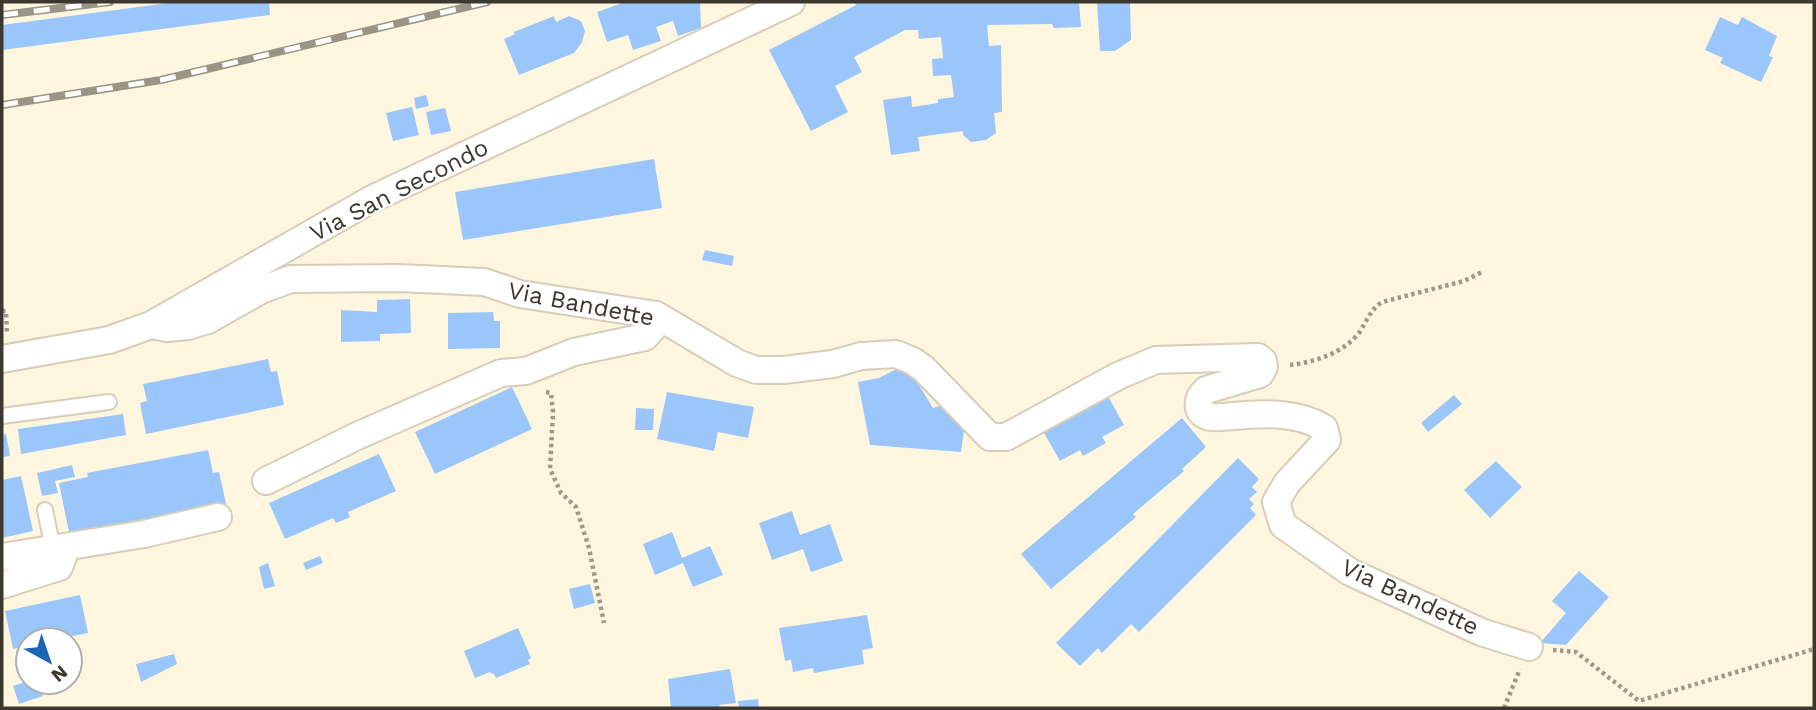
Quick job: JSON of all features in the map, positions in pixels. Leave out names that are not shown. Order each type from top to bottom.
[{"type":"street","name":"Via San Secondo","points":[[2,359],[108,340],[151,325],[372,199],[791,2]]},
{"type":"street","name":"Via Bandette","points":[[151,325],[167,328],[188,327],[208,320],[261,290],[291,279],[399,278],[484,282],[520,294],[656,315],[737,363],[756,370],[784,370],[833,364],[861,356],[896,354],[924,369],[990,437],[1006,437],[1118,376],[1156,360],[1255,357],[1263,361],[1264,367],[1260,373],[1206,390],[1199,397],[1199,406],[1200,411],[1208,417],[1273,415],[1308,418],[1324,428],[1327,440],[1287,483],[1276,502],[1283,524],[1323,554],[1370,583],[1481,632],[1529,647]]},
{"type":"street","points":[[265,481],[357,436],[501,373],[526,370],[573,352],[645,337],[657,323],[656,315]]},
{"type":"street","points":[[2,557],[144,534],[218,517]]},
{"type":"street","points":[[2,585],[59,566],[63,557],[54,549]]},
{"type":"lane","points":[[2,416],[109,402]]},
{"type":"lane","points":[[45,510],[54,549]]},
{"type":"path","points":[[1264,367],[1302,363],[1341,350],[1358,334],[1371,310],[1382,302],[1465,281],[1482,272]]},
{"type":"path","points":[[526,370],[530,389],[551,393],[553,412],[550,469],[561,493],[576,507],[589,548],[604,623]]},
{"type":"path","points":[[1504,708],[1529,647],[1576,652],[1639,701],[1814,649]]},
{"type":"building","points":[[176,2],[269,2],[270,15],[2,50],[2,25]]},
{"type":"building","points":[[625,2],[700,2],[701,28],[678,36],[673,21],[656,27],[661,41],[633,50],[628,35],[607,42],[597,12]]},
{"type":"building","points":[[854,2],[1079,2],[1081,27],[1054,28],[1052,24],[987,25],[989,46],[1001,45],[1002,112],[994,113],[996,133],[986,140],[971,142],[963,135],[963,131],[918,137],[920,151],[891,155],[883,100],[911,96],[912,107],[938,103],[938,99],[954,97],[951,75],[933,76],[932,59],[943,58],[941,37],[919,39],[918,30],[905,30],[854,57],[862,72],[835,86],[848,112],[811,131],[769,50],[856,5]]},
{"type":"building","points":[[1097,2],[1130,2],[1131,40],[1115,51],[1100,51]]},
{"type":"building","points":[[554,16],[556,22],[569,16],[581,21],[585,31],[582,42],[574,53],[519,75],[504,39],[515,34],[514,32]]},
{"type":"building","points":[[1720,17],[1738,25],[1742,17],[1777,36],[1769,56],[1773,57],[1761,82],[1720,63],[1723,58],[1705,50]]},
{"type":"building","points":[[426,95],[429,106],[416,109],[414,98]]},
{"type":"building","points":[[412,107],[419,135],[393,141],[386,113]]},
{"type":"building","points":[[445,108],[451,131],[431,135],[426,112]]},
{"type":"building","points":[[654,159],[662,208],[463,240],[455,192]]},
{"type":"building","points":[[705,250],[734,256],[732,266],[702,260]]},
{"type":"building","points":[[410,299],[411,333],[380,334],[380,341],[341,342],[341,310],[377,312],[377,300]]},
{"type":"building","points":[[493,312],[494,321],[500,321],[500,348],[448,349],[448,313]]},
{"type":"building","points":[[268,359],[271,372],[277,371],[284,405],[146,434],[140,403],[147,401],[143,384]]},
{"type":"building","points":[[906,364],[933,408],[949,403],[965,423],[961,452],[870,445],[858,382],[879,378]]},
{"type":"building","points":[[512,387],[532,429],[435,474],[415,432]]},
{"type":"building","points":[[1105,391],[1124,425],[1102,437],[1106,443],[1083,456],[1080,450],[1060,461],[1043,431]]},
{"type":"building","points":[[667,392],[754,407],[748,438],[718,432],[714,451],[657,439]]},
{"type":"building","points":[[1454,395],[1462,404],[1428,432],[1421,423]]},
{"type":"building","points":[[636,408],[654,409],[653,430],[635,430]]},
{"type":"building","points":[[123,414],[126,435],[21,454],[18,429]]},
{"type":"building","points":[[1182,418],[1206,447],[1182,469],[1184,471],[1133,514],[1136,517],[1051,589],[1021,554]]},
{"type":"building","points":[[6,434],[10,456],[2,457],[2,435]]},
{"type":"building","points":[[208,450],[213,473],[219,472],[226,504],[70,537],[59,483],[88,477],[87,473]]},
{"type":"building","points":[[379,454],[396,491],[348,512],[350,517],[336,523],[333,518],[285,539],[269,503]]},
{"type":"building","points":[[1238,458],[1259,479],[1252,487],[1257,492],[1249,499],[1254,504],[1250,508],[1256,515],[1139,632],[1131,624],[1102,653],[1098,648],[1080,666],[1056,643]]},
{"type":"building","points":[[1496,461],[1522,487],[1490,518],[1464,490]]},
{"type":"building","points":[[72,465],[75,477],[55,481],[58,493],[42,496],[37,473]]},
{"type":"building","points":[[21,476],[33,531],[2,538],[2,480]]},
{"type":"building","points":[[792,511],[800,535],[830,524],[843,561],[811,572],[803,549],[772,560],[759,523]]},
{"type":"building","points":[[672,532],[682,558],[710,546],[723,575],[693,587],[683,563],[655,575],[643,544]]},
{"type":"building","points":[[320,556],[323,563],[306,570],[303,563]]},
{"type":"building","points":[[268,563],[275,586],[264,589],[259,567]]},
{"type":"building","points":[[1579,571],[1609,597],[1566,645],[1540,643],[1566,613],[1552,601]]},
{"type":"building","points":[[590,584],[595,603],[574,609],[569,589]]},
{"type":"building","points":[[80,595],[88,633],[84,634],[84,626],[14,626],[13,649],[5,611]]},
{"type":"building","points":[[867,615],[873,648],[862,650],[864,664],[814,673],[813,668],[793,672],[791,660],[785,661],[779,628]]},
{"type":"building","points":[[518,628],[531,658],[528,660],[530,664],[496,678],[490,672],[475,678],[464,651]]},
{"type":"building","points":[[174,654],[177,664],[141,682],[136,664]]},
{"type":"building","points":[[730,669],[736,703],[719,705],[720,708],[671,708],[668,679]]},
{"type":"building","points":[[16,696],[43,696],[19,704]]},
{"type":"building","points":[[758,699],[759,708],[739,708],[738,701]]},
{"type":"railway","points":[[2,15],[110,2]]},
{"type":"railway","points":[[2,105],[161,80],[487,2]]}]
